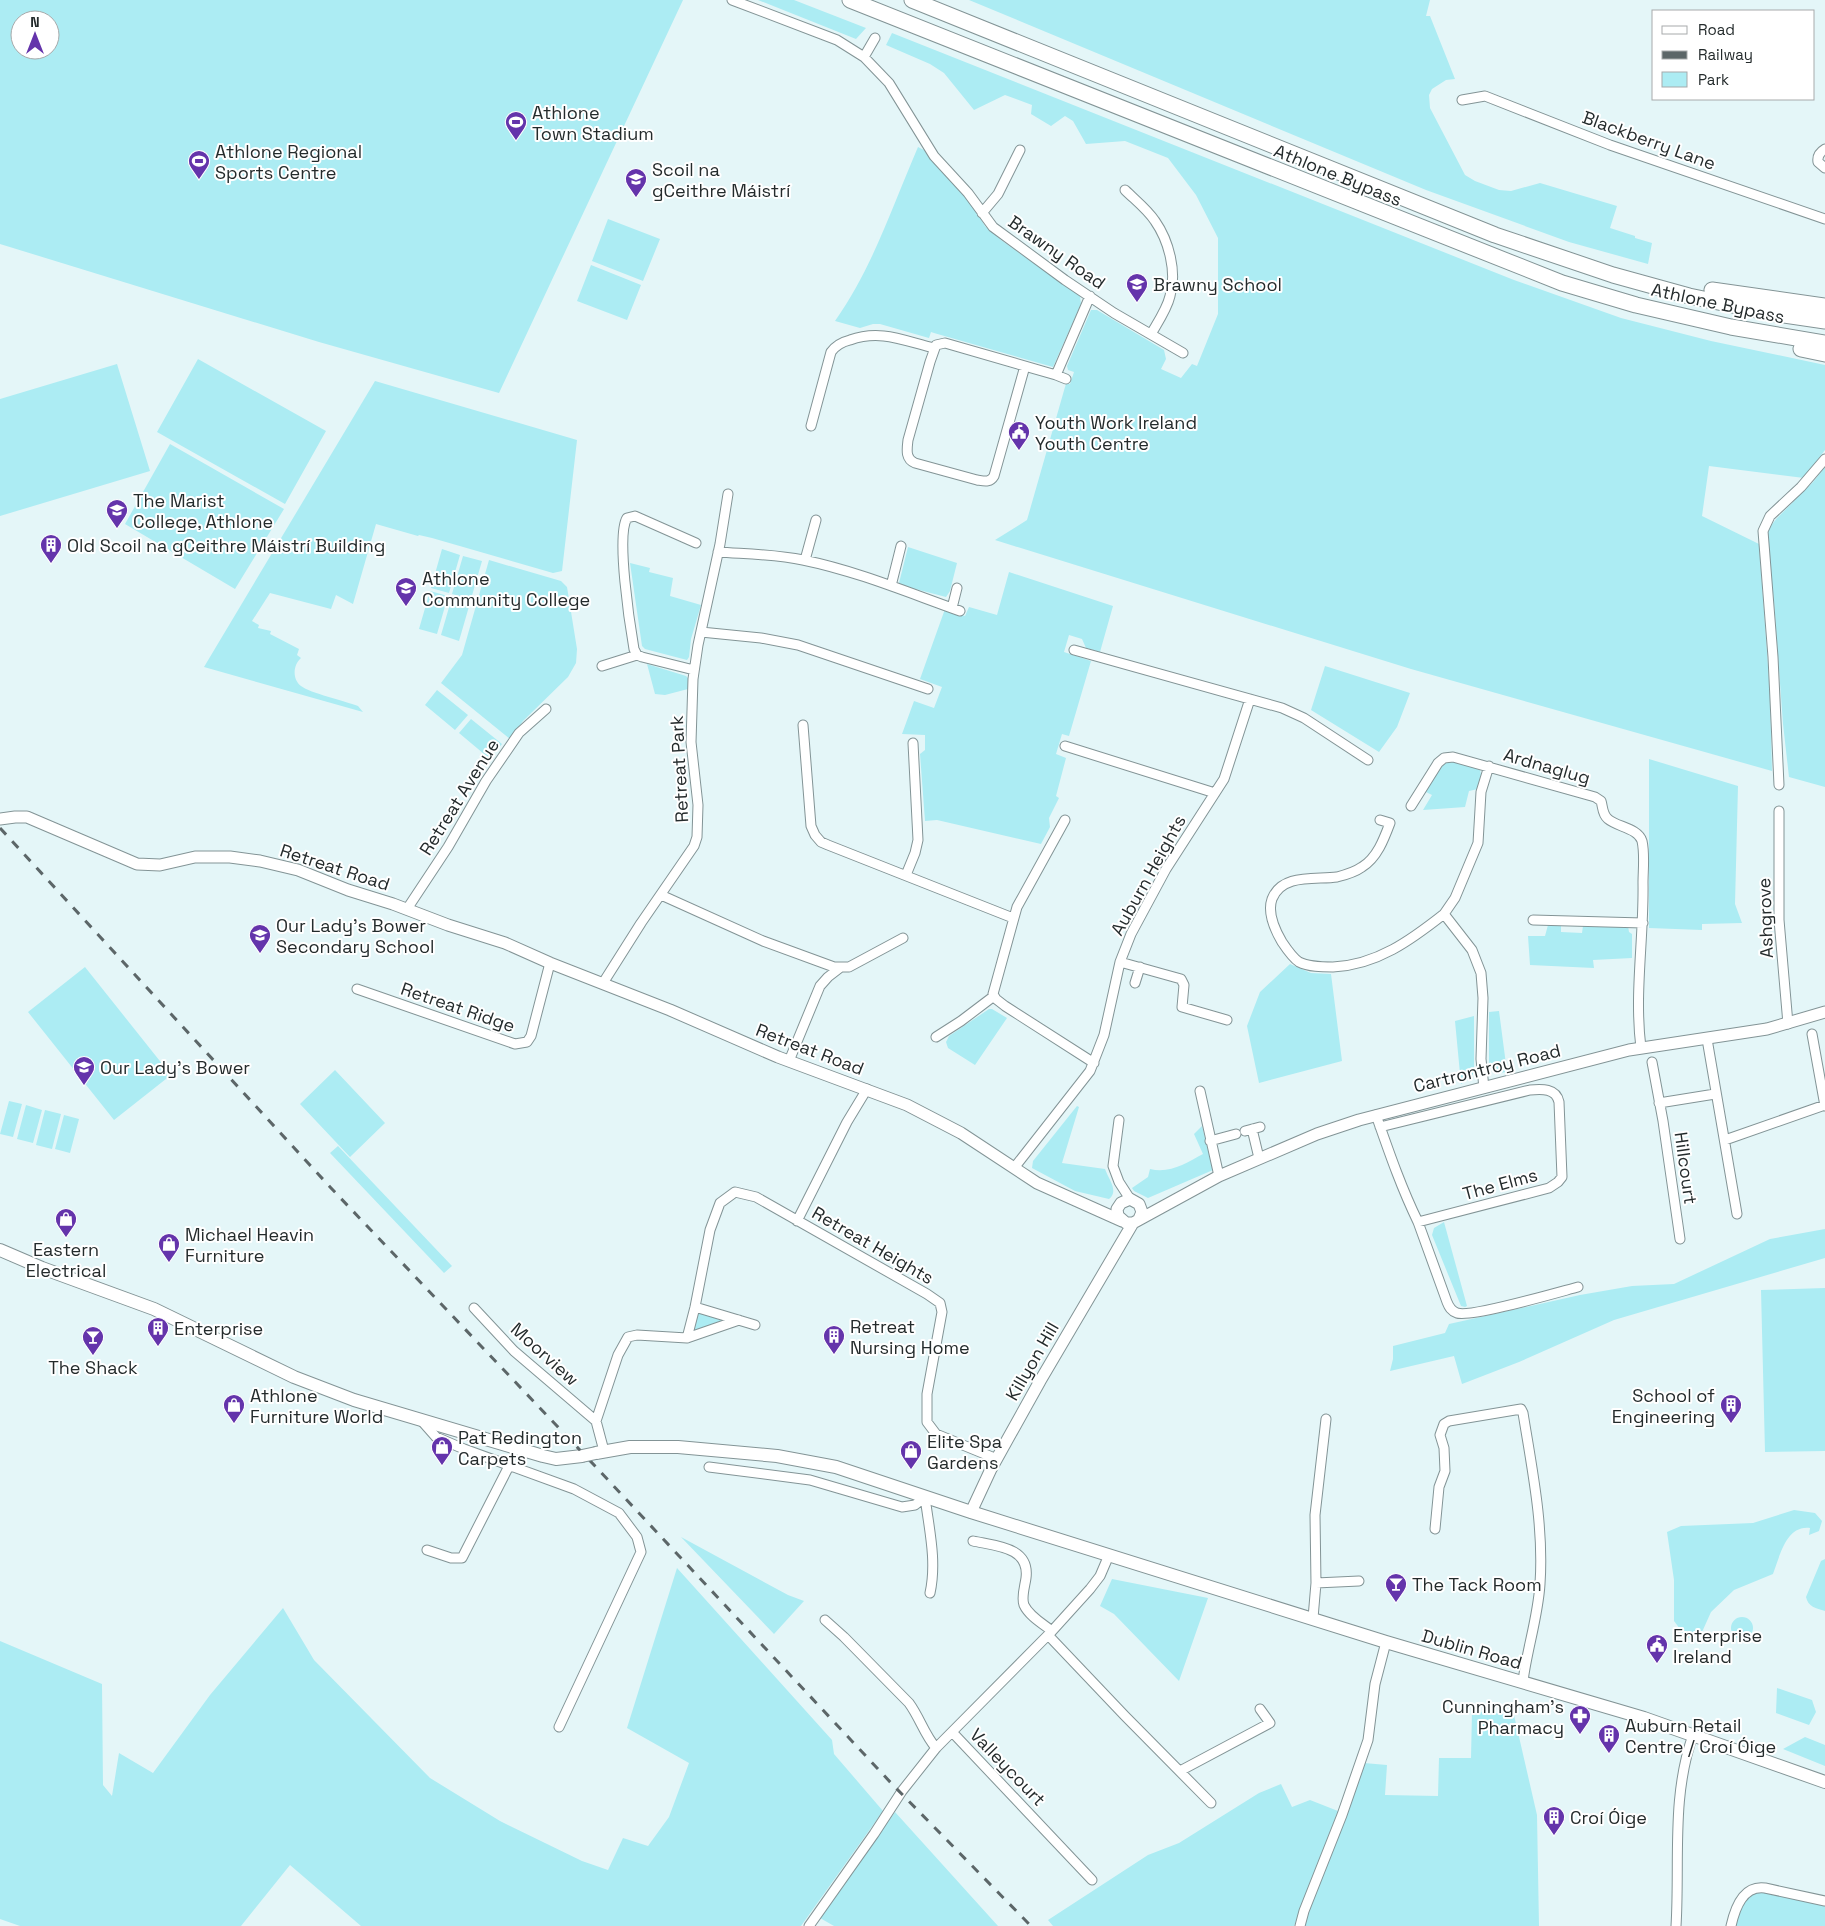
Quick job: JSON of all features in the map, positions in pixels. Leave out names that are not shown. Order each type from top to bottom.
[{"type":"highway","name":"Athlone Bypass","points":[[850,0],[1422,229],[1562,283],[1636,305],[1731,327],[1825,343]]},
{"type":"highway","name":"Athlone Bypass","points":[[912,0],[1495,235],[1613,275],[1689,296],[1825,322]]},
{"type":"highway","points":[[1495,235],[1648,277],[1726,293],[1825,306]]},
{"type":"highway","points":[[1636,305],[1678,322],[1825,354]]},
{"type":"main road","name":"Dublin Road","points":[[0,1250],[154,1309],[294,1377],[354,1400],[420,1420],[556,1459],[630,1447],[660,1446],[802,1460],[836,1467],[971,1512],[1386,1642],[1644,1718],[1825,1782]]},
{"type":"street","name":"Brawny Road","points":[[732,0],[833,38],[864,57],[889,83],[938,162],[968,193],[990,224],[1001,234],[1114,313],[1183,353]]},
{"type":"street","points":[[864,57],[875,38]]},
{"type":"street","name":"Blackberry Lane","points":[[1462,100],[1485,96],[1618,148],[1825,219]]},
{"type":"street","points":[[1825,148],[1817,158],[1818,162],[1825,168]]},
{"type":"street","points":[[982,213],[998,194],[1020,150]]},
{"type":"street","points":[[1125,190],[1154,220],[1162,234],[1170,259],[1171,294],[1151,334]]},
{"type":"street","points":[[1056,375],[1090,296]]},
{"type":"street","points":[[810,426],[831,352],[837,346],[861,336],[878,334],[934,348]]},
{"type":"street","points":[[1026,366],[994,476],[986,481],[976,480],[915,463],[908,457],[908,440],[936,346],[945,343],[1026,366],[1066,379]]},
{"type":"street","points":[[1779,785],[1773,657],[1763,531],[1770,516],[1801,487],[1825,458]]},
{"type":"street","name":"Retreat Park","points":[[603,983],[694,846],[697,836],[697,792],[691,742],[694,670],[728,494]]},
{"type":"street","points":[[637,655],[634,649],[627,596],[623,536],[626,520],[630,516],[638,517],[696,543]]},
{"type":"street","points":[[805,560],[816,520]]},
{"type":"street","points":[[891,586],[901,546]]},
{"type":"street","points":[[718,552],[805,560],[891,586],[956,609],[958,588]]},
{"type":"street","points":[[701,632],[761,638],[798,645],[928,689]]},
{"type":"street","points":[[1074,650],[1294,713],[1368,760]]},
{"type":"street","points":[[602,666],[637,655],[694,670]]},
{"type":"street","name":"Auburn Heights","points":[[1014,1168],[1085,1078],[1094,1063],[1104,1035],[1120,962],[1131,934],[1150,897],[1226,773],[1250,699]]},
{"type":"street","name":"Retreat Avenue","points":[[407,909],[448,847],[486,781],[519,733],[546,709]]},
{"type":"street","points":[[803,725],[811,826],[821,842],[1013,918]]},
{"type":"street","points":[[906,875],[916,853],[918,840],[913,742]]},
{"type":"street","points":[[1066,746],[1215,793]]},
{"type":"street","name":"Ardnaglug","points":[[1410,806],[1438,763],[1444,758],[1457,757],[1600,799],[1608,820],[1637,834],[1641,839],[1643,849],[1639,1023],[1641,1048]]},
{"type":"street","name":"Ardnaglug","points":[[1444,914],[1455,898],[1478,843],[1481,792],[1489,766]]},
{"type":"street","name":"Ashgrove","points":[[1779,811],[1779,920],[1788,1024]]},
{"type":"street","name":"Retreat Road","points":[[5,818],[27,818],[136,864],[160,865],[195,857],[230,857],[260,861],[298,870],[348,890],[407,909],[448,925],[507,939],[550,963],[670,1010],[789,1061],[867,1089],[944,1123],[1052,1190],[1108,1216],[1127,1216],[1136,1201],[1140,1206]]},
{"type":"street","points":[[1064,820],[1013,918],[993,988],[994,996],[1005,1006],[1094,1063]]},
{"type":"street","points":[[1380,820],[1390,823],[1385,837],[1374,855],[1362,867],[1342,876],[1291,882],[1276,893],[1271,903],[1272,919],[1282,941],[1298,961],[1324,967],[1354,965],[1389,952],[1444,914],[1472,950],[1482,973],[1481,1059],[1484,1088]]},
{"type":"street","points":[[661,895],[763,941],[821,963],[841,967],[849,967],[904,938]]},
{"type":"street","points":[[1533,920],[1642,923]]},
{"type":"street","points":[[1120,962],[1181,979],[1184,986],[1182,1007],[1185,1010],[1226,1020]]},
{"type":"street","name":"Retreat Ridge","points":[[357,989],[515,1044],[522,1044],[527,1042],[531,1036],[550,963]]},
{"type":"street","points":[[789,1061],[820,986],[828,976],[841,967]]},
{"type":"street","points":[[1135,983],[1140,967]]},
{"type":"street","points":[[936,1037],[994,996]]},
{"type":"street","name":"Cartrontroy Road","points":[[1127,1216],[1171,1201],[1219,1176],[1331,1128],[1641,1048],[1707,1039],[1788,1024],[1825,1012]]},
{"type":"street","points":[[1724,1140],[1825,1106],[1812,1034]]},
{"type":"street","points":[[1707,1039],[1737,1214]]},
{"type":"street","name":"Hillcourt","points":[[1652,1062],[1680,1239]]},
{"type":"street","name":"Retreat Heights","points":[[797,1220],[847,1122],[867,1089]]},
{"type":"street","name":"The Elms","points":[[1380,1128],[1530,1090],[1547,1090],[1559,1098],[1563,1171],[1558,1182],[1549,1188],[1418,1222]]},
{"type":"street","points":[[1200,1091],[1219,1176]]},
{"type":"street","points":[[1659,1103],[1715,1094]]},
{"type":"street","points":[[1376,1115],[1396,1174],[1418,1222],[1447,1302],[1452,1310],[1456,1313],[1476,1312],[1578,1287]]},
{"type":"street","points":[[1119,1120],[1113,1163],[1127,1216]]},
{"type":"street","points":[[1210,1141],[1248,1130],[1259,1158]]},
{"type":"street","name":"Retreat Heights","points":[[687,1338],[696,1307],[710,1230],[720,1203],[727,1196],[736,1192],[756,1197],[940,1303],[942,1312],[927,1394],[927,1422],[936,1434],[997,1458]]},
{"type":"street","name":"Cartrontroy Road","points":[[1140,1206],[1171,1201]]},
{"type":"street","name":"Killyon Hill","points":[[971,1512],[997,1458],[1127,1216]]},
{"type":"street","points":[[696,1307],[755,1325]]},
{"type":"street","name":"Moorview","points":[[474,1308],[514,1351],[596,1422]]},
{"type":"street","points":[[600,1452],[596,1422],[618,1355],[628,1338],[637,1335],[687,1338],[739,1320]]},
{"type":"street","points":[[1436,1529],[1438,1487],[1445,1471],[1444,1448],[1440,1435],[1444,1424],[1449,1421],[1521,1409],[1524,1413],[1541,1538],[1538,1609],[1523,1681]]},
{"type":"street","points":[[1313,1618],[1316,1583],[1314,1515],[1326,1419]]},
{"type":"street","points":[[420,1420],[436,1437],[574,1489],[619,1513],[637,1538],[641,1552],[559,1727]]},
{"type":"street","points":[[427,1550],[451,1558],[462,1558],[509,1466]]},
{"type":"street","points":[[709,1467],[810,1480],[902,1507],[915,1505],[925,1496]]},
{"type":"street","points":[[925,1496],[933,1558],[933,1576],[930,1593]]},
{"type":"street","points":[[973,1541],[1010,1550],[1022,1558],[1027,1572],[1024,1595],[1025,1606],[1030,1613],[1211,1803]]},
{"type":"street","name":"Valleycourt","points":[[1092,1880],[953,1733],[1050,1633],[1096,1581],[1108,1555]]},
{"type":"street","points":[[1316,1583],[1360,1580]]},
{"type":"street","points":[[825,1620],[910,1703],[926,1737],[936,1748]]},
{"type":"street","points":[[1300,1926],[1368,1740],[1375,1684],[1386,1642]]},
{"type":"street","points":[[1180,1771],[1270,1723],[1260,1709]]},
{"type":"street","points":[[809,1926],[902,1791],[936,1748],[953,1733]]},
{"type":"street","points":[[1676,1926],[1676,1828],[1682,1778],[1693,1734]]},
{"type":"street","points":[[1731,1926],[1741,1899],[1749,1890],[1755,1887],[1825,1901]]},
{"type":"green space","name":"Athlone Regional Sports Centre","points":[[0,0],[683,0],[499,393],[319,342],[0,244]]},
{"type":"green space","points":[[758,0],[794,0],[866,28],[856,39]]},
{"type":"green space","points":[[969,0],[1430,0],[1426,16],[1430,16],[1455,79],[1446,80],[1432,89],[1429,95],[1430,108],[1465,175],[1499,190],[1511,191],[1540,183],[1617,206],[1610,228],[1652,243],[1648,264],[1569,242],[1426,190]]},
{"type":"green space","points":[[892,33],[1514,280],[1621,318],[1711,341],[1825,365],[1825,450],[1804,478],[1709,466],[1702,516],[1759,544],[1770,693],[1772,771],[1411,669],[995,540],[1027,520],[1065,387],[1066,384],[1070,384],[1074,372],[1068,370],[1067,366],[1091,310],[1097,310],[1164,350],[1166,359],[1161,369],[1181,378],[1192,364],[1197,366],[1218,314],[1218,238],[1196,195],[1168,158],[1125,141],[1086,144],[1073,121],[1065,116],[1051,126],[1031,114],[1032,105],[1005,95],[974,110],[944,73],[930,64],[886,45]]},
{"type":"green space","points":[[918,147],[924,150],[938,168],[969,200],[985,226],[1001,240],[1080,296],[1081,304],[1053,367],[931,332],[929,338],[880,324],[860,328],[835,321],[871,258]]},
{"type":"green space","points":[[608,219],[660,239],[643,281],[592,261]]},
{"type":"green space","points":[[591,265],[641,285],[627,320],[577,301]]},
{"type":"green space","points":[[198,359],[326,431],[285,504],[157,432]]},
{"type":"green space","points":[[117,364],[150,471],[0,516],[0,399]]},
{"type":"green space","points":[[375,381],[577,440],[562,571],[553,573],[376,524],[353,604],[336,595],[331,609],[270,593],[252,621],[259,625],[258,628],[271,631],[270,634],[299,649],[297,655],[301,658],[296,664],[295,676],[301,686],[358,706],[363,712],[204,667]]},
{"type":"green space","points":[[170,444],[284,509],[235,589],[125,524]]},
{"type":"green space","points":[[1825,467],[1825,787],[1789,777],[1767,539],[1769,528],[1777,518],[1813,482]]},
{"type":"green space","points":[[908,547],[957,563],[950,591],[946,597],[900,585]]},
{"type":"green space","points":[[442,549],[460,555],[449,593],[431,588]]},
{"type":"green space","points":[[463,556],[482,561],[471,599],[452,594]]},
{"type":"green space","points":[[489,560],[561,581],[567,587],[577,649],[576,663],[568,677],[523,721],[510,739],[441,683],[462,655]]},
{"type":"green space","points":[[630,563],[650,568],[649,572],[673,578],[670,596],[701,605],[687,660],[645,649],[642,646]]},
{"type":"green space","points":[[1009,572],[1113,606],[1100,652],[1086,648],[1082,639],[1069,635],[1064,652],[1091,661],[1069,736],[1062,734],[1056,754],[1066,758],[1056,796],[1059,798],[1049,818],[1050,827],[1041,844],[937,820],[925,821],[920,754],[925,750],[925,735],[902,734],[914,701],[934,708],[942,687],[920,679],[945,609],[965,616],[969,607],[997,615]]},
{"type":"green space","points":[[430,591],[448,596],[437,634],[419,629]]},
{"type":"green space","points":[[452,597],[470,603],[459,641],[441,635]]},
{"type":"green space","points":[[647,664],[686,676],[689,679],[688,689],[665,695],[655,694]]},
{"type":"green space","points":[[1325,666],[1410,693],[1397,727],[1379,752],[1311,710]]},
{"type":"green space","points":[[437,690],[468,715],[455,730],[425,705]]},
{"type":"green space","points":[[471,719],[502,744],[490,759],[459,733]]},
{"type":"green space","points":[[1649,759],[1738,786],[1735,904],[1742,923],[1702,924],[1702,930],[1649,928]]},
{"type":"green space","points":[[1452,760],[1480,770],[1481,775],[1478,789],[1469,791],[1465,807],[1423,810],[1432,795],[1424,791],[1441,766]]},
{"type":"green space","points":[[1548,925],[1561,925],[1561,932],[1582,933],[1583,926],[1628,926],[1629,932],[1632,934],[1632,958],[1593,960],[1594,968],[1530,965],[1528,936],[1545,936]]},
{"type":"green space","points":[[1290,964],[1311,973],[1331,974],[1342,1061],[1259,1083],[1247,1026],[1260,992]]},
{"type":"green space","points":[[85,967],[171,1075],[114,1120],[28,1012]]},
{"type":"green space","points":[[989,1009],[1007,1018],[975,1065],[948,1048],[946,1042],[949,1036]]},
{"type":"green space","points":[[1499,1011],[1507,1072],[1501,1073],[1494,1071],[1489,1065],[1489,1012]]},
{"type":"green space","points":[[1474,1016],[1474,1072],[1471,1078],[1461,1084],[1455,1021]]},
{"type":"green space","points":[[335,1070],[385,1123],[350,1157],[300,1104]]},
{"type":"green space","points":[[9,1101],[22,1104],[13,1137],[0,1134]]},
{"type":"green space","points":[[26,1105],[42,1110],[33,1143],[17,1139]]},
{"type":"green space","points":[[1077,1106],[1079,1107],[1062,1163],[1105,1169],[1113,1189],[1112,1196],[1109,1199],[1075,1191],[1032,1168],[1033,1161]]},
{"type":"green space","points":[[45,1110],[61,1114],[52,1149],[36,1145]]},
{"type":"green space","points":[[64,1115],[79,1119],[70,1153],[55,1149]]},
{"type":"green space","points":[[1202,1126],[1213,1170],[1148,1198],[1134,1191],[1132,1188],[1148,1177],[1150,1169],[1171,1169],[1203,1154],[1194,1134]]},
{"type":"green space","points":[[338,1146],[452,1266],[444,1273],[330,1153]]},
{"type":"green space","points":[[1444,1222],[1467,1306],[1465,1307],[1461,1306],[1432,1235],[1434,1228]]},
{"type":"green space","points":[[1825,1229],[1825,1258],[1614,1320],[1519,1362],[1462,1384],[1454,1356],[1390,1371],[1393,1359],[1393,1346],[1445,1333],[1449,1324],[1580,1295],[1632,1286],[1674,1284],[1770,1239]]},
{"type":"green space","points":[[1825,1288],[1825,1451],[1765,1452],[1761,1290]]},
{"type":"green space","points":[[695,1307],[739,1320],[687,1337]]},
{"type":"green space","points":[[1794,1510],[1815,1513],[1822,1521],[1819,1531],[1809,1535],[1810,1528],[1802,1528],[1795,1531],[1785,1543],[1773,1574],[1734,1590],[1711,1612],[1698,1641],[1686,1637],[1674,1621],[1674,1580],[1667,1532],[1681,1526],[1753,1523]]},
{"type":"green space","points":[[681,1537],[788,1595],[804,1601],[774,1634]]},
{"type":"green space","points":[[1825,1559],[1825,1611],[1811,1605],[1806,1597],[1821,1561]]},
{"type":"green space","points":[[677,1568],[832,1740],[834,1754],[883,1811],[801,1926],[361,1926],[290,1865],[241,1926],[20,1926],[0,1919],[0,1641],[102,1684],[103,1785],[112,1796],[119,1753],[153,1773],[210,1695],[283,1608],[314,1660],[430,1778],[500,1821],[582,1861],[608,1870],[623,1838],[648,1846],[669,1817],[689,1763],[627,1728]]},
{"type":"green space","points":[[1112,1579],[1208,1598],[1179,1681],[1114,1614],[1100,1606]]},
{"type":"green space","points":[[1742,1617],[1750,1620],[1753,1628],[1750,1636],[1742,1639],[1734,1636],[1731,1628],[1734,1620]]},
{"type":"green space","points":[[1777,1688],[1812,1700],[1816,1712],[1809,1725],[1776,1713]]},
{"type":"green space","points":[[1472,1711],[1514,1715],[1537,1815],[1539,1926],[1304,1926],[1309,1907],[1364,1763],[1387,1765],[1385,1795],[1438,1796],[1439,1758],[1471,1758]]},
{"type":"green space","points":[[1805,1737],[1825,1745],[1825,1766],[1783,1749]]},
{"type":"green space","points":[[1281,1784],[1292,1807],[1310,1800],[1338,1811],[1294,1926],[1053,1926],[1048,1920],[1148,1855],[1179,1843],[1259,1793]]},
{"type":"green space","points":[[895,1812],[998,1926],[834,1926],[820,1918]]},
{"type":"green space","points":[[1760,1891],[1825,1905],[1825,1926],[1735,1926],[1742,1904],[1749,1896]]},
{"type":"railway","points":[[0,828],[331,1188],[595,1466],[892,1784],[1031,1926]]},
{"type":"place","name":"Athlone Town Stadium","points":[[516,141]]},
{"type":"place","name":"Athlone Regional Sports Centre","points":[[199,180]]},
{"type":"place","name":"Scoil na gCeithre Máistrí","points":[[636,198]]},
{"type":"place","name":"Brawny School","points":[[1137,303]]},
{"type":"place","name":"Youth Work Ireland Youth Centre","points":[[1019,451]]},
{"type":"place","name":"The Marist College, Athlone","points":[[117,529]]},
{"type":"place","name":"Old Scoil na gCeithre Máistrí Building","points":[[51,564]]},
{"type":"place","name":"Athlone Community College","points":[[406,607]]},
{"type":"place","name":"Our Lady's Bower Secondary School","points":[[260,954]]},
{"type":"place","name":"Our Lady's Bower","points":[[84,1086]]},
{"type":"place","name":"Eastern Electrical","points":[[66,1238]]},
{"type":"place","name":"Michael Heavin Furniture","points":[[169,1263]]},
{"type":"place","name":"Enterprise","points":[[158,1347]]},
{"type":"place","name":"Retreat Nursing Home","points":[[834,1355]]},
{"type":"place","name":"The Shack","points":[[93,1356]]},
{"type":"place","name":"Athlone Furniture World","points":[[234,1424]]},
{"type":"place","name":"School of Engineering","points":[[1731,1424]]},
{"type":"place","name":"Pat Redington Carpets","points":[[442,1466]]},
{"type":"place","name":"Elite Spa Gardens","points":[[911,1470]]},
{"type":"place","name":"The Tack Room","points":[[1396,1603]]},
{"type":"place","name":"Enterprise Ireland","points":[[1657,1664]]},
{"type":"place","name":"Cunningham's Pharmacy","points":[[1580,1735]]},
{"type":"place","name":"Auburn Retail Centre / Croí Óige","points":[[1609,1754]]},
{"type":"place","name":"Croí Óige","points":[[1554,1836]]}]
